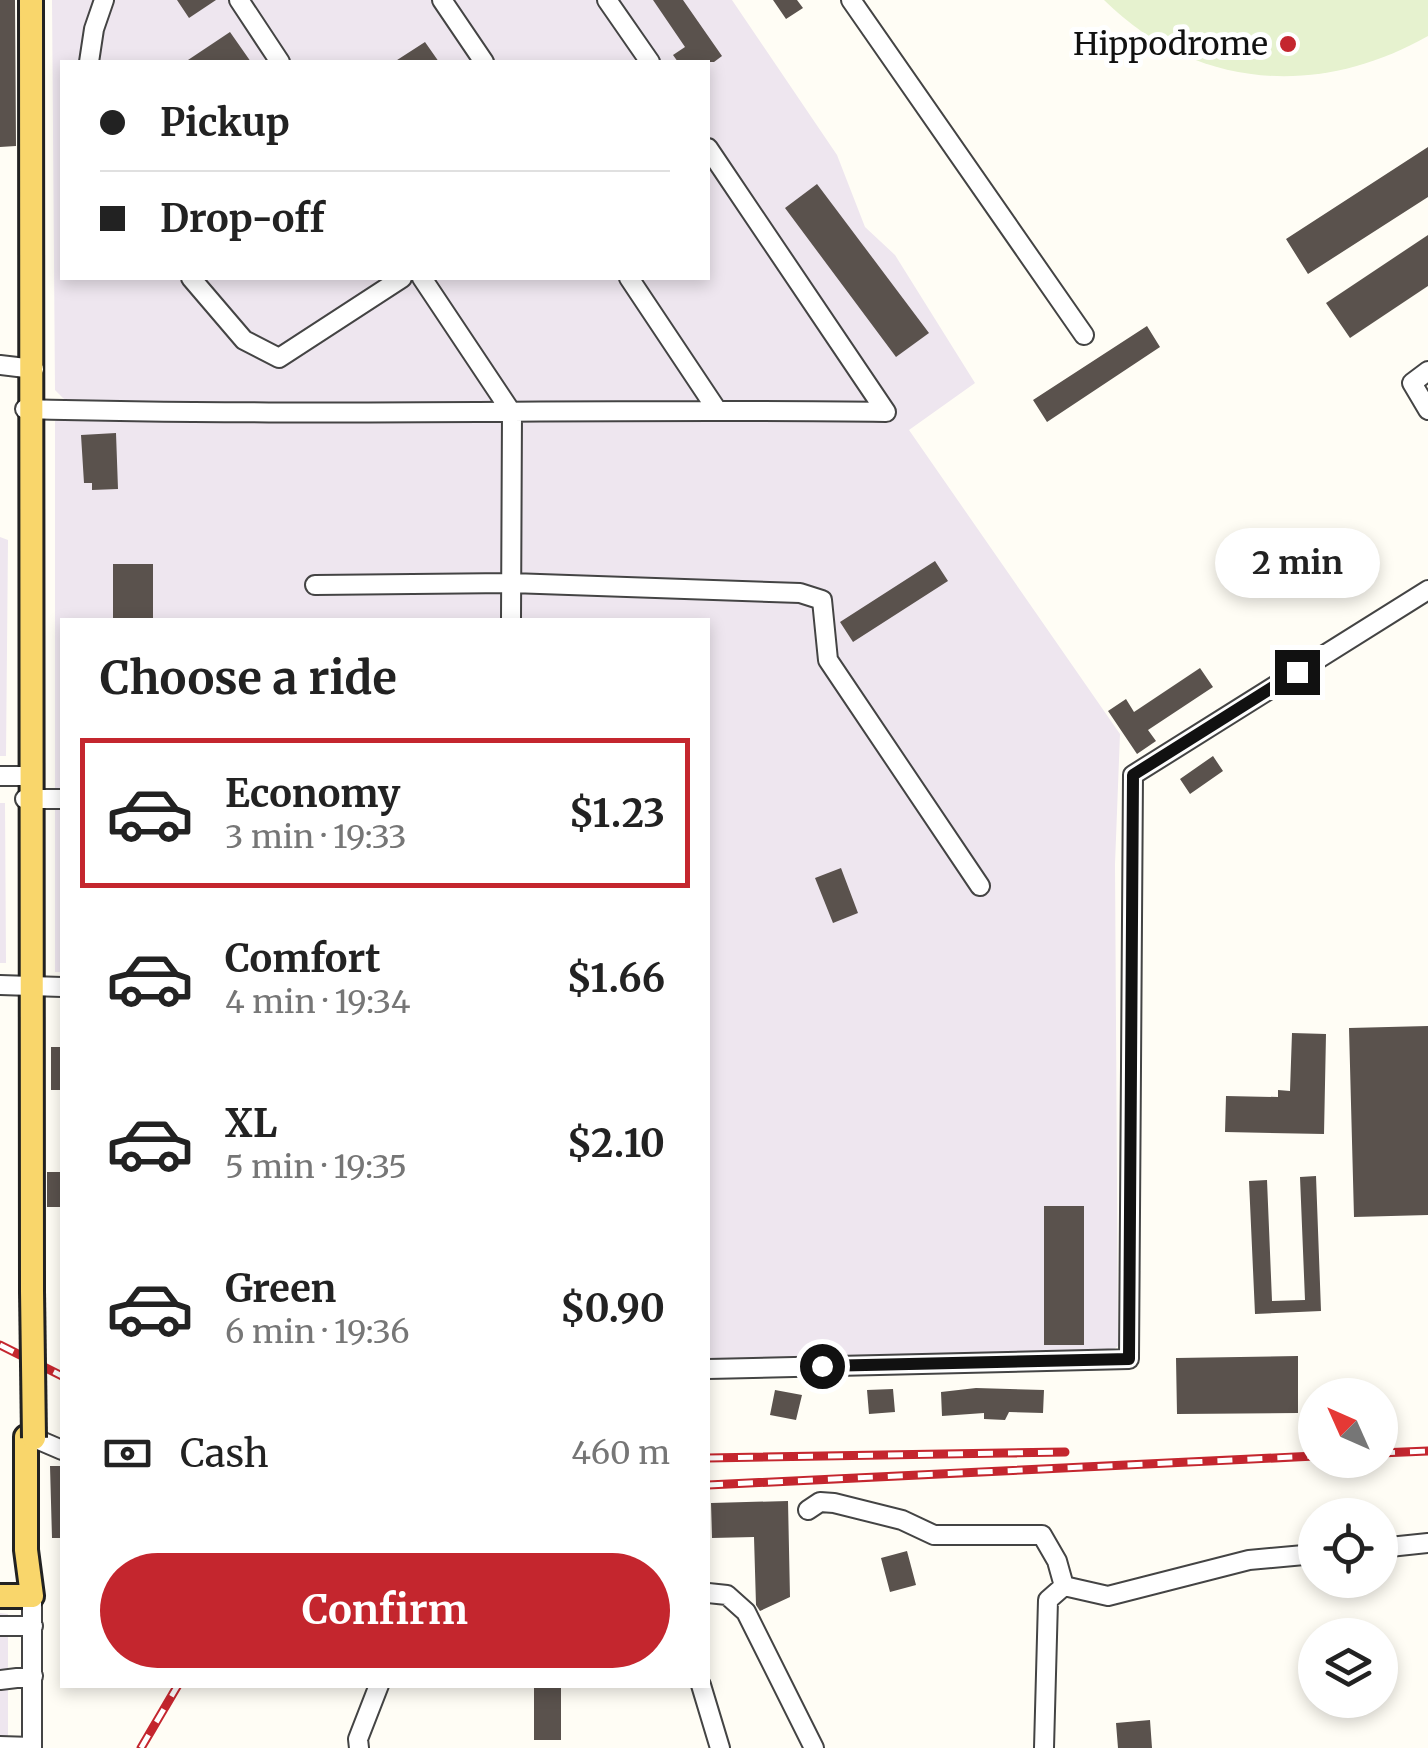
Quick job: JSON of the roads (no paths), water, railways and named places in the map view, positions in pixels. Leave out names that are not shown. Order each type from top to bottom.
[{"type":"main road","points":[[0,1596],[32,1596],[36,1550],[30,1469],[29,1291],[28,0]]},
{"type":"street","points":[[89,60],[104,0]]},
{"type":"street","points":[[239,0],[279,60]]},
{"type":"street","points":[[442,0],[483,60]]},
{"type":"street","points":[[607,0],[649,60]]},
{"type":"street","points":[[851,0],[1084,336]]},
{"type":"street","points":[[29,409],[886,412],[710,151]]},
{"type":"street","points":[[193,280],[244,340],[279,358],[399,280]]},
{"type":"street","points":[[423,280],[512,413],[511,618]]},
{"type":"street","points":[[629,280],[717,410]]},
{"type":"street","points":[[0,365],[29,369]]},
{"type":"street","points":[[1428,371],[1412,383],[1428,410]]},
{"type":"street","points":[[315,585],[511,583],[800,592],[822,600],[828,660],[980,886]]},
{"type":"street","points":[[710,1369],[1129,1359],[1133,775],[1428,590]]},
{"type":"street","points":[[0,776],[60,797]]},
{"type":"street","points":[[0,986],[60,986]]},
{"type":"street","points":[[30,1437],[60,1449]]},
{"type":"street","points":[[808,1510],[820,1502],[834,1503],[902,1520],[934,1534],[1042,1536],[1057,1561],[1064,1586]]},
{"type":"street","points":[[1398,1546],[1428,1543]]},
{"type":"street","points":[[1064,1586],[1108,1596],[1248,1560],[1298,1556]]},
{"type":"street","points":[[1044,1748],[1048,1600],[1064,1586]]},
{"type":"street","points":[[710,1593],[727,1596],[746,1612],[782,1691],[814,1748]]},
{"type":"street","points":[[0,1746],[32,1747],[32,1596]]},
{"type":"street","points":[[0,1626],[32,1626]]},
{"type":"street","points":[[0,1680],[33,1676]]},
{"type":"street","points":[[359,1748],[358,1740],[379,1688]]},
{"type":"street","points":[[702,1688],[720,1748]]},
{"type":"railway","points":[[0,1345],[60,1375]]},
{"type":"railway","points":[[1398,1452],[1428,1451]]},
{"type":"railway","points":[[710,1458],[1065,1452]]},
{"type":"railway","points":[[710,1485],[1298,1457]]},
{"type":"railway","points":[[141,1748],[176,1688]]},
{"type":"place","name":"Hippodrome","points":[[1288,44]]}]
